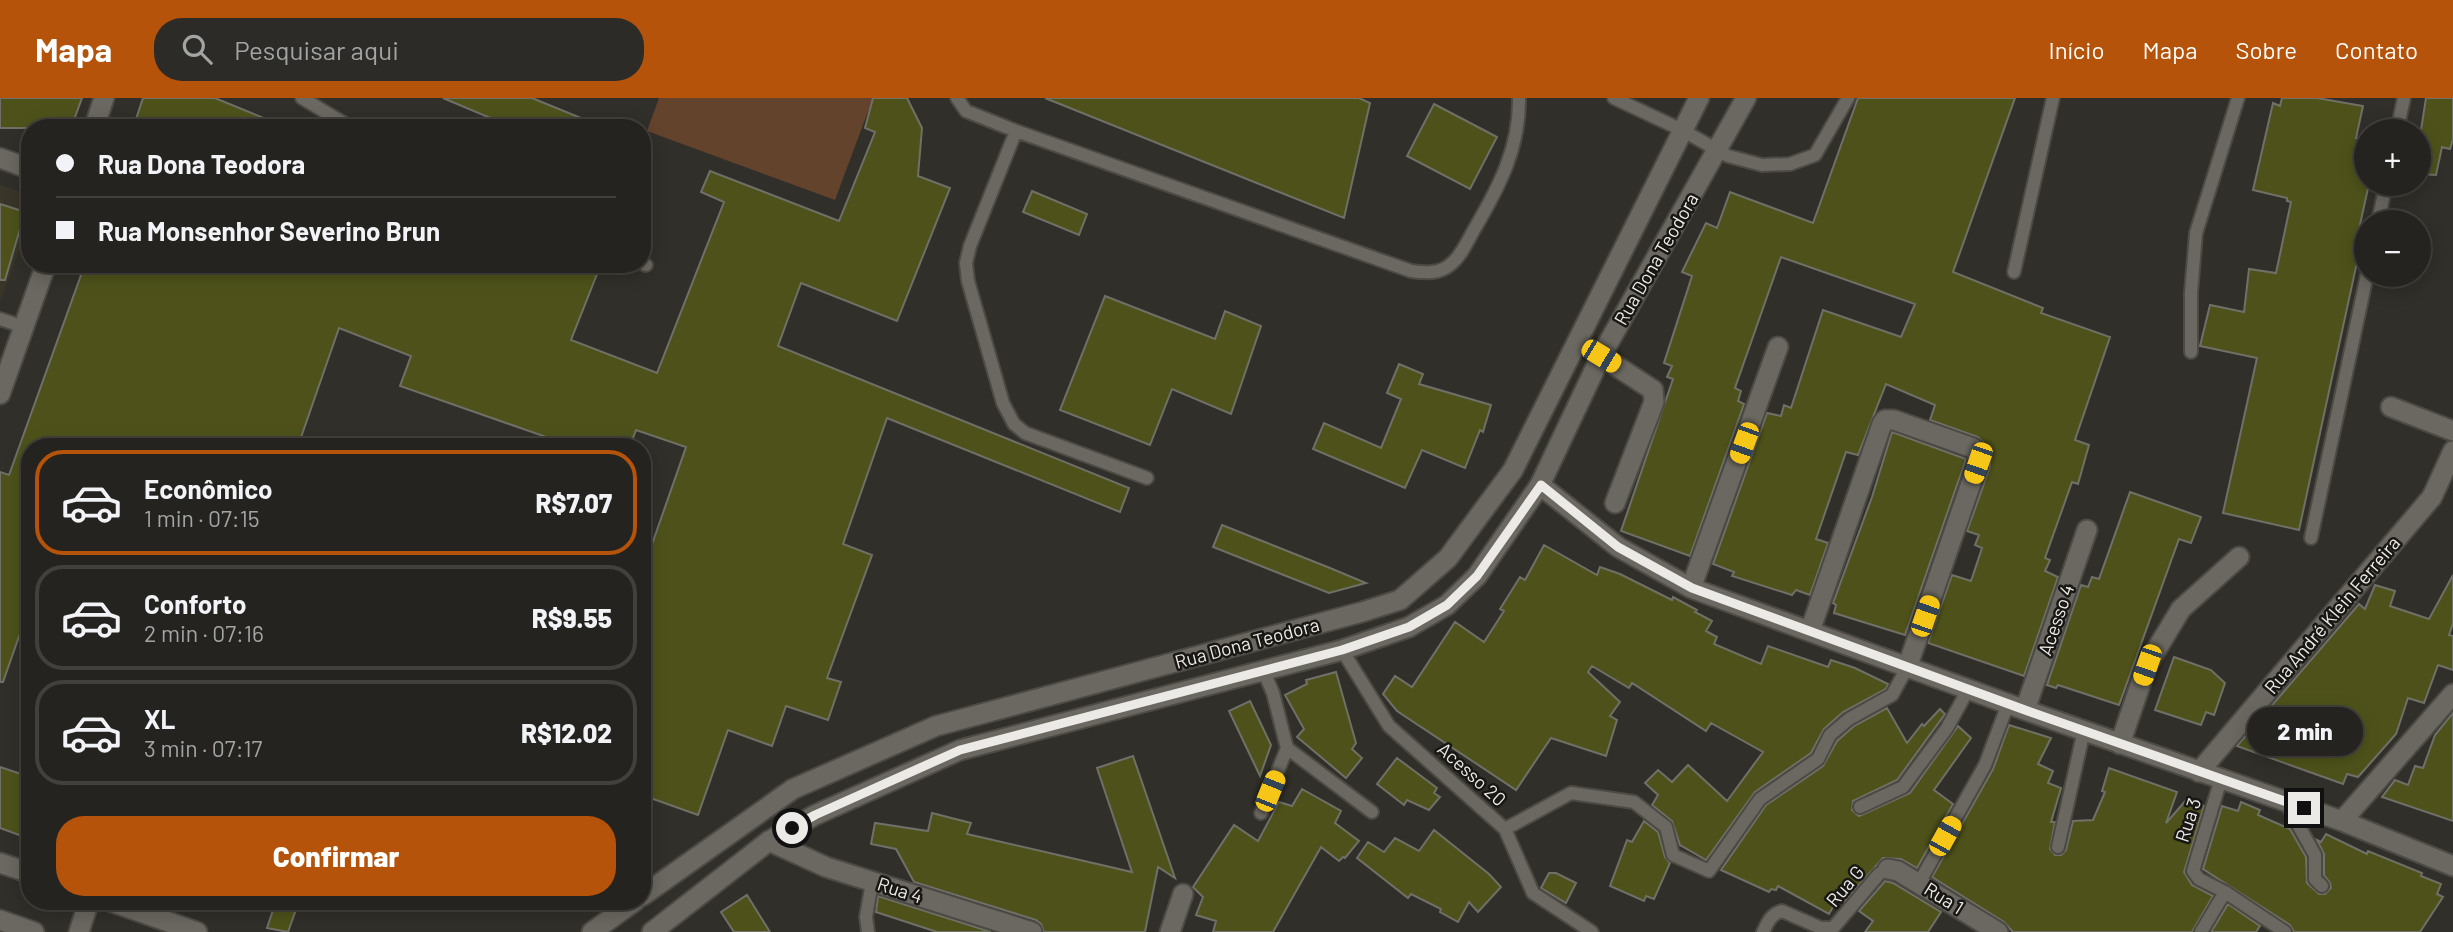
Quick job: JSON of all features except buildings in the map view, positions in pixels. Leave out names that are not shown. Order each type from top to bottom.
[{"type":"street","points":[[97,119],[104,98]]},
{"type":"street","name":"Rua Dona Teodora","points":[[651,890],[793,789],[936,726],[1400,600],[1448,558],[1513,470],[1699,98]]},
{"type":"street","name":"Rua Dona Teodora","points":[[652,932],[769,841],[815,815],[960,750],[1342,650],[1409,627],[1447,605],[1477,576],[1541,485],[1601,356],[1746,98]]},
{"type":"street","points":[[0,158],[21,166]]},
{"type":"street","points":[[0,394],[43,273]]},
{"type":"street","points":[[1692,588],[1778,347]]},
{"type":"street","points":[[1601,356],[1653,390],[1654,402],[1615,503]]},
{"type":"street","points":[[2391,407],[2453,431]]},
{"type":"street","points":[[1810,631],[1885,420],[1894,420],[1973,448],[1978,455],[1978,463],[1908,667]]},
{"type":"street","name":"Rua André Klein Ferreira","points":[[2199,772],[2432,497],[2453,451]]},
{"type":"street","points":[[1541,485],[1618,547],[1692,588],[2120,744],[2342,821],[2453,866]]},
{"type":"street","name":"Acesso 4","points":[[2017,707],[2087,530]]},
{"type":"street","points":[[2120,744],[2147,665],[2181,609],[2239,557]]},
{"type":"street","points":[[2342,821],[2453,694]]},
{"type":"street","name":"Rua 4","points":[[769,841],[826,867],[1003,928],[1032,932]]},
{"type":"street","points":[[0,863],[21,870]]},
{"type":"street","name":"Rua 1","points":[[1888,869],[1898,871],[1919,883],[1998,932]]},
{"type":"street","points":[[1170,932],[1183,894]]},
{"type":"street","points":[[79,932],[86,910]]},
{"type":"street","points":[[135,910],[197,932]]},
{"type":"street","points":[[592,932],[623,910]]},
{"type":"street","points":[[0,920],[34,932]]},
{"type":"lane","points":[[302,98],[337,119]]},
{"type":"lane","points":[[957,98],[966,111],[1016,131],[1397,266],[1425,273],[1450,265],[1459,256],[1500,185],[1514,148],[1519,98]]},
{"type":"lane","points":[[1614,98],[1682,130],[1718,151],[1762,165],[1790,164],[1815,155],[1848,98]]},
{"type":"lane","points":[[2014,272],[2053,98]]},
{"type":"lane","points":[[2191,352],[2191,293],[2196,233],[2238,98]]},
{"type":"lane","points":[[2400,119],[2404,98]]},
{"type":"lane","points":[[1016,131],[970,246],[966,263],[968,281],[1003,404],[1014,424],[1025,433],[1147,478]]},
{"type":"lane","points":[[2311,538],[2364,287]]},
{"type":"lane","points":[[0,319],[24,327]]},
{"type":"lane","name":"Acesso 20","points":[[1342,650],[1389,726],[1505,829],[1571,793],[1634,802],[1666,827],[1673,855],[1710,870],[1760,799],[1818,759],[1829,735],[1849,719],[1892,695],[1908,667]]},
{"type":"lane","points":[[1261,813],[1287,748],[1273,693],[1263,670]]},
{"type":"lane","points":[[1860,807],[1903,787],[1947,727],[1969,688]]},
{"type":"lane","points":[[1919,883],[2017,707]]},
{"type":"lane","points":[[2058,847],[2084,730]]},
{"type":"lane","points":[[1287,748],[1372,812]]},
{"type":"lane","name":"Rua 3","points":[[2221,779],[2193,871],[2199,879],[2225,892]]},
{"type":"lane","points":[[2285,801],[2315,855],[2315,878],[2322,886]]},
{"type":"lane","points":[[1505,829],[1533,893],[1592,932]]},
{"type":"lane","name":"Rua G","points":[[1763,932],[1770,918],[1782,911],[1821,928],[1833,928],[1879,874],[1888,869]]},
{"type":"lane","points":[[868,932],[866,917],[872,881]]},
{"type":"lane","points":[[2201,932],[2225,892],[2285,932]]},
{"type":"shaded area","points":[[659,98],[873,98],[835,200],[651,132],[651,120]]},
{"type":"shaded area","points":[[0,185],[21,192],[21,245],[0,302]]},
{"type":"route","points":[[792,828],[815,815],[960,750],[1342,650],[1409,627],[1447,605],[1477,576],[1541,485],[1618,547],[1692,588],[2025,710],[2304,808]]}]
